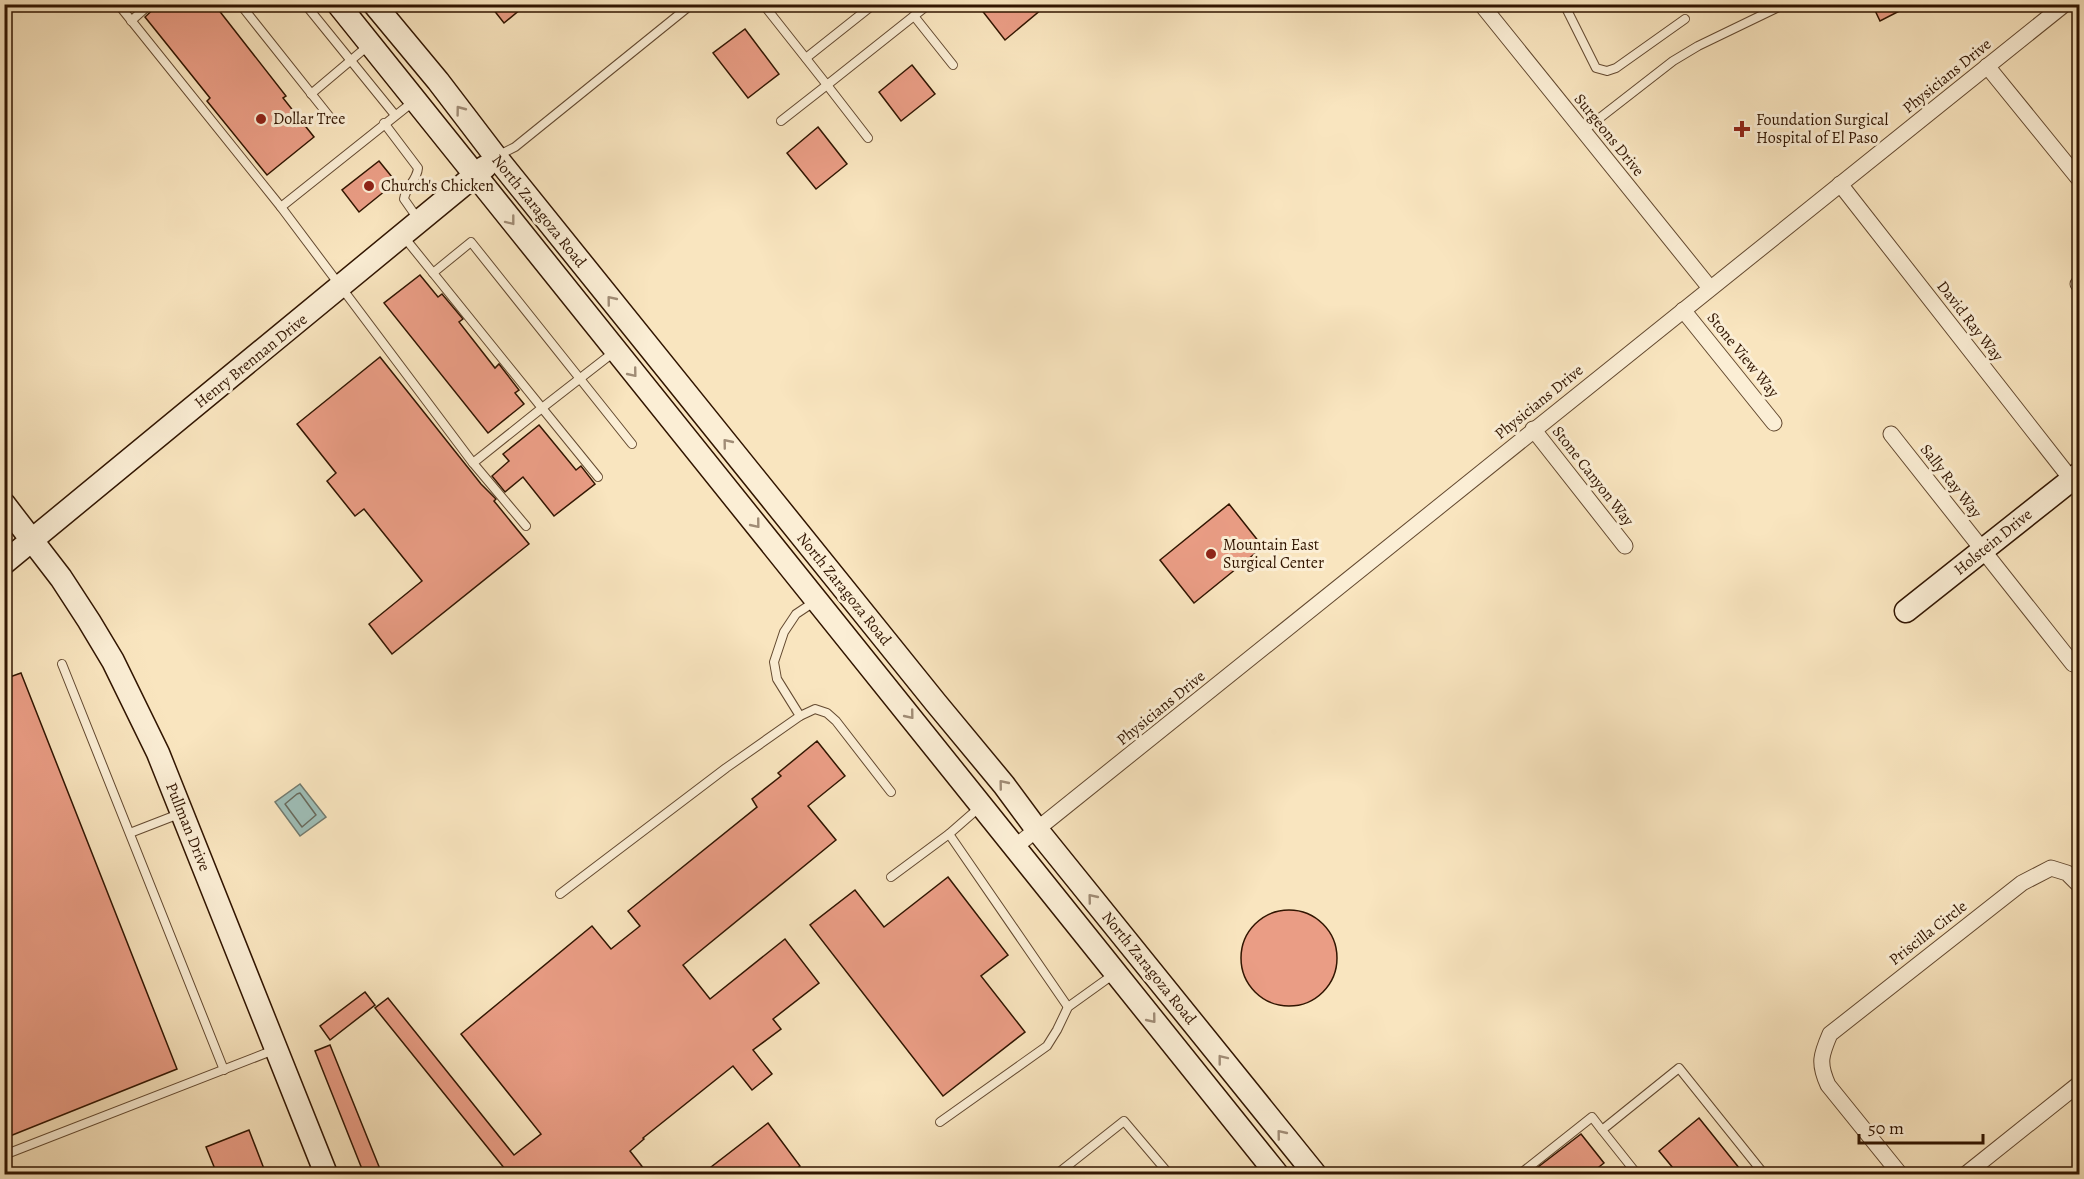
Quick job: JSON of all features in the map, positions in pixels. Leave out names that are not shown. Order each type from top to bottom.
[{"type":"main road","name":"North Zaragoza Road","points":[[338,4],[615,351],[818,600],[1115,974],[1278,1174]]},
{"type":"main road","name":"North Zaragoza Road","points":[[374,4],[1315,1174]]},
{"type":"main road","name":"Henry Brennan Drive","points":[[4,563],[496,157]]},
{"type":"main road","name":"Holstein Drive","points":[[1906,611],[2075,476]]},
{"type":"main road","points":[[721,480],[739,485],[761,502],[777,505]]},
{"type":"main road","name":"Pullman Drive","points":[[4,504],[61,578],[113,661],[158,753],[326,1174]]},
{"type":"main road","points":[[1115,974],[1132,972],[1145,983],[1174,1019],[1195,1025]]},
{"type":"street","name":"Surgeons Drive","points":[[1481,4],[1710,288]]},
{"type":"street","name":"Physicians Drive","points":[[1015,847],[1038,831],[1533,429],[2065,4]]},
{"type":"street","points":[[1988,66],[2078,178]]},
{"type":"street","name":"David Ray Way","points":[[1840,184],[2075,476]]},
{"type":"street","name":"Stone View Way","points":[[1683,310],[1774,423]]},
{"type":"street","name":"Stone Canyon Way","points":[[1533,429],[1625,546]]},
{"type":"street","name":"Sally Ray Way","points":[[1891,434],[2073,664]]},
{"type":"street","name":"Priscilla Circle","points":[[1900,1174],[1828,1084],[1823,1072],[1821,1055],[1830,1034],[2022,883],[2051,868],[2067,873],[2079,886]]},
{"type":"street","points":[[1966,1174],[2079,1083]]},
{"type":"lane","points":[[118,4],[281,207],[473,463],[526,526]]},
{"type":"lane","points":[[131,21],[150,4]]},
{"type":"lane","points":[[240,4],[333,121]]},
{"type":"lane","points":[[305,4],[395,115]]},
{"type":"lane","points":[[496,157],[514,147],[692,4]]},
{"type":"lane","points":[[763,4],[868,138]]},
{"type":"lane","points":[[806,58],[874,4]]},
{"type":"lane","points":[[781,121],[929,4]]},
{"type":"lane","points":[[1564,4],[1596,68],[1607,71],[1616,68],[1684,19]]},
{"type":"lane","points":[[1583,131],[1673,61],[1698,46],[1785,4]]},
{"type":"lane","points":[[914,16],[953,66]]},
{"type":"lane","points":[[311,94],[370,44]]},
{"type":"lane","points":[[281,207],[415,100]]},
{"type":"lane","points":[[384,123],[418,168],[414,180],[407,186],[404,199],[420,221]]},
{"type":"lane","points":[[403,236],[598,477]]},
{"type":"lane","points":[[433,273],[471,242],[632,444]]},
{"type":"lane","points":[[473,463],[615,351]]},
{"type":"lane","points":[[800,716],[777,679],[774,662],[784,632],[796,614],[818,600]]},
{"type":"lane","points":[[62,664],[224,1070]]},
{"type":"lane","points":[[560,894],[726,768],[800,716],[815,709],[827,713],[836,721],[891,792]]},
{"type":"lane","points":[[891,877],[949,834],[982,805]]},
{"type":"lane","points":[[130,833],[183,813]]},
{"type":"lane","points":[[949,834],[1068,1007]]},
{"type":"lane","points":[[940,1122],[1047,1046],[1068,1007],[1115,974]]},
{"type":"lane","points":[[4,1155],[276,1050]]},
{"type":"lane","points":[[1602,1130],[1679,1068],[1764,1174]]},
{"type":"lane","points":[[1520,1174],[1592,1117],[1635,1174]]},
{"type":"lane","points":[[1057,1174],[1124,1121],[1169,1174]]},
{"type":"water","points":[[300,784],[326,817],[300,836],[275,802]]},
{"type":"building","points":[[159,4],[214,4],[286,96],[283,98],[314,137],[267,175],[207,101],[210,98],[145,17]]},
{"type":"building","points":[[489,4],[527,4],[504,23]]},
{"type":"building","points":[[977,4],[1048,4],[1005,40]]},
{"type":"building","points":[[1872,4],[1913,4],[1880,21]]},
{"type":"building","points":[[745,29],[779,74],[748,98],[713,53]]},
{"type":"building","points":[[912,65],[935,94],[901,121],[879,92]]},
{"type":"building","points":[[818,127],[847,164],[816,189],[787,153]]},
{"type":"building","name":"Church's Chicken","points":[[379,161],[396,182],[359,212],[342,190]]},
{"type":"building","points":[[420,275],[438,297],[442,294],[463,319],[459,322],[495,368],[499,364],[519,390],[515,393],[524,404],[488,433],[384,303]]},
{"type":"building","points":[[380,357],[481,484],[496,499],[494,501],[529,544],[392,654],[369,624],[422,581],[364,509],[355,516],[327,481],[336,473],[297,424]]},
{"type":"building","points":[[539,425],[576,470],[581,466],[595,484],[554,516],[523,477],[505,492],[492,476],[509,461],[503,454]]},
{"type":"building","name":"Mountain East Surgical Center","points":[[1229,504],[1263,547],[1194,603],[1160,560]]},
{"type":"building","points":[[21,673],[177,1069],[10,1136],[4,1123],[4,679]]},
{"type":"building","points":[[817,741],[845,776],[808,806],[836,840],[683,965],[710,999],[785,939],[819,983],[773,1019],[781,1029],[753,1050],[772,1074],[752,1090],[733,1066],[643,1138],[630,1151],[648,1174],[509,1174],[375,1008],[388,998],[514,1155],[541,1134],[461,1034],[592,926],[611,949],[640,926],[628,911],[757,807],[752,799],[781,776],[778,773]]},
{"type":"building","points":[[948,877],[1008,955],[981,976],[1025,1032],[943,1096],[810,925],[855,890],[884,927]]},
{"type":"building","points":[[1289,910],[1307,913],[1323,924],[1334,940],[1337,958],[1334,976],[1323,992],[1307,1003],[1289,1006],[1271,1003],[1255,992],[1244,976],[1241,958],[1244,940],[1255,924],[1271,913]]},
{"type":"building","points":[[365,992],[375,1005],[330,1040],[320,1026]]},
{"type":"building","points":[[330,1045],[382,1174],[364,1174],[315,1051]]},
{"type":"building","points":[[1699,1118],[1744,1174],[1678,1174],[1659,1151]]},
{"type":"building","points":[[768,1123],[800,1166],[789,1174],[702,1174]]},
{"type":"building","points":[[249,1130],[266,1174],[217,1174],[206,1147]]},
{"type":"building","points":[[1581,1134],[1604,1163],[1590,1174],[1529,1174]]},
{"type":"place","name":"Dollar Tree","points":[[261,119]]},
{"type":"place","name":"Foundation Surgical Hospital of El Paso","points":[[1742,129]]},
{"type":"place","name":"Church's Chicken","points":[[369,186]]},
{"type":"place","name":"Mountain East Surgical Center","points":[[1211,554]]}]
